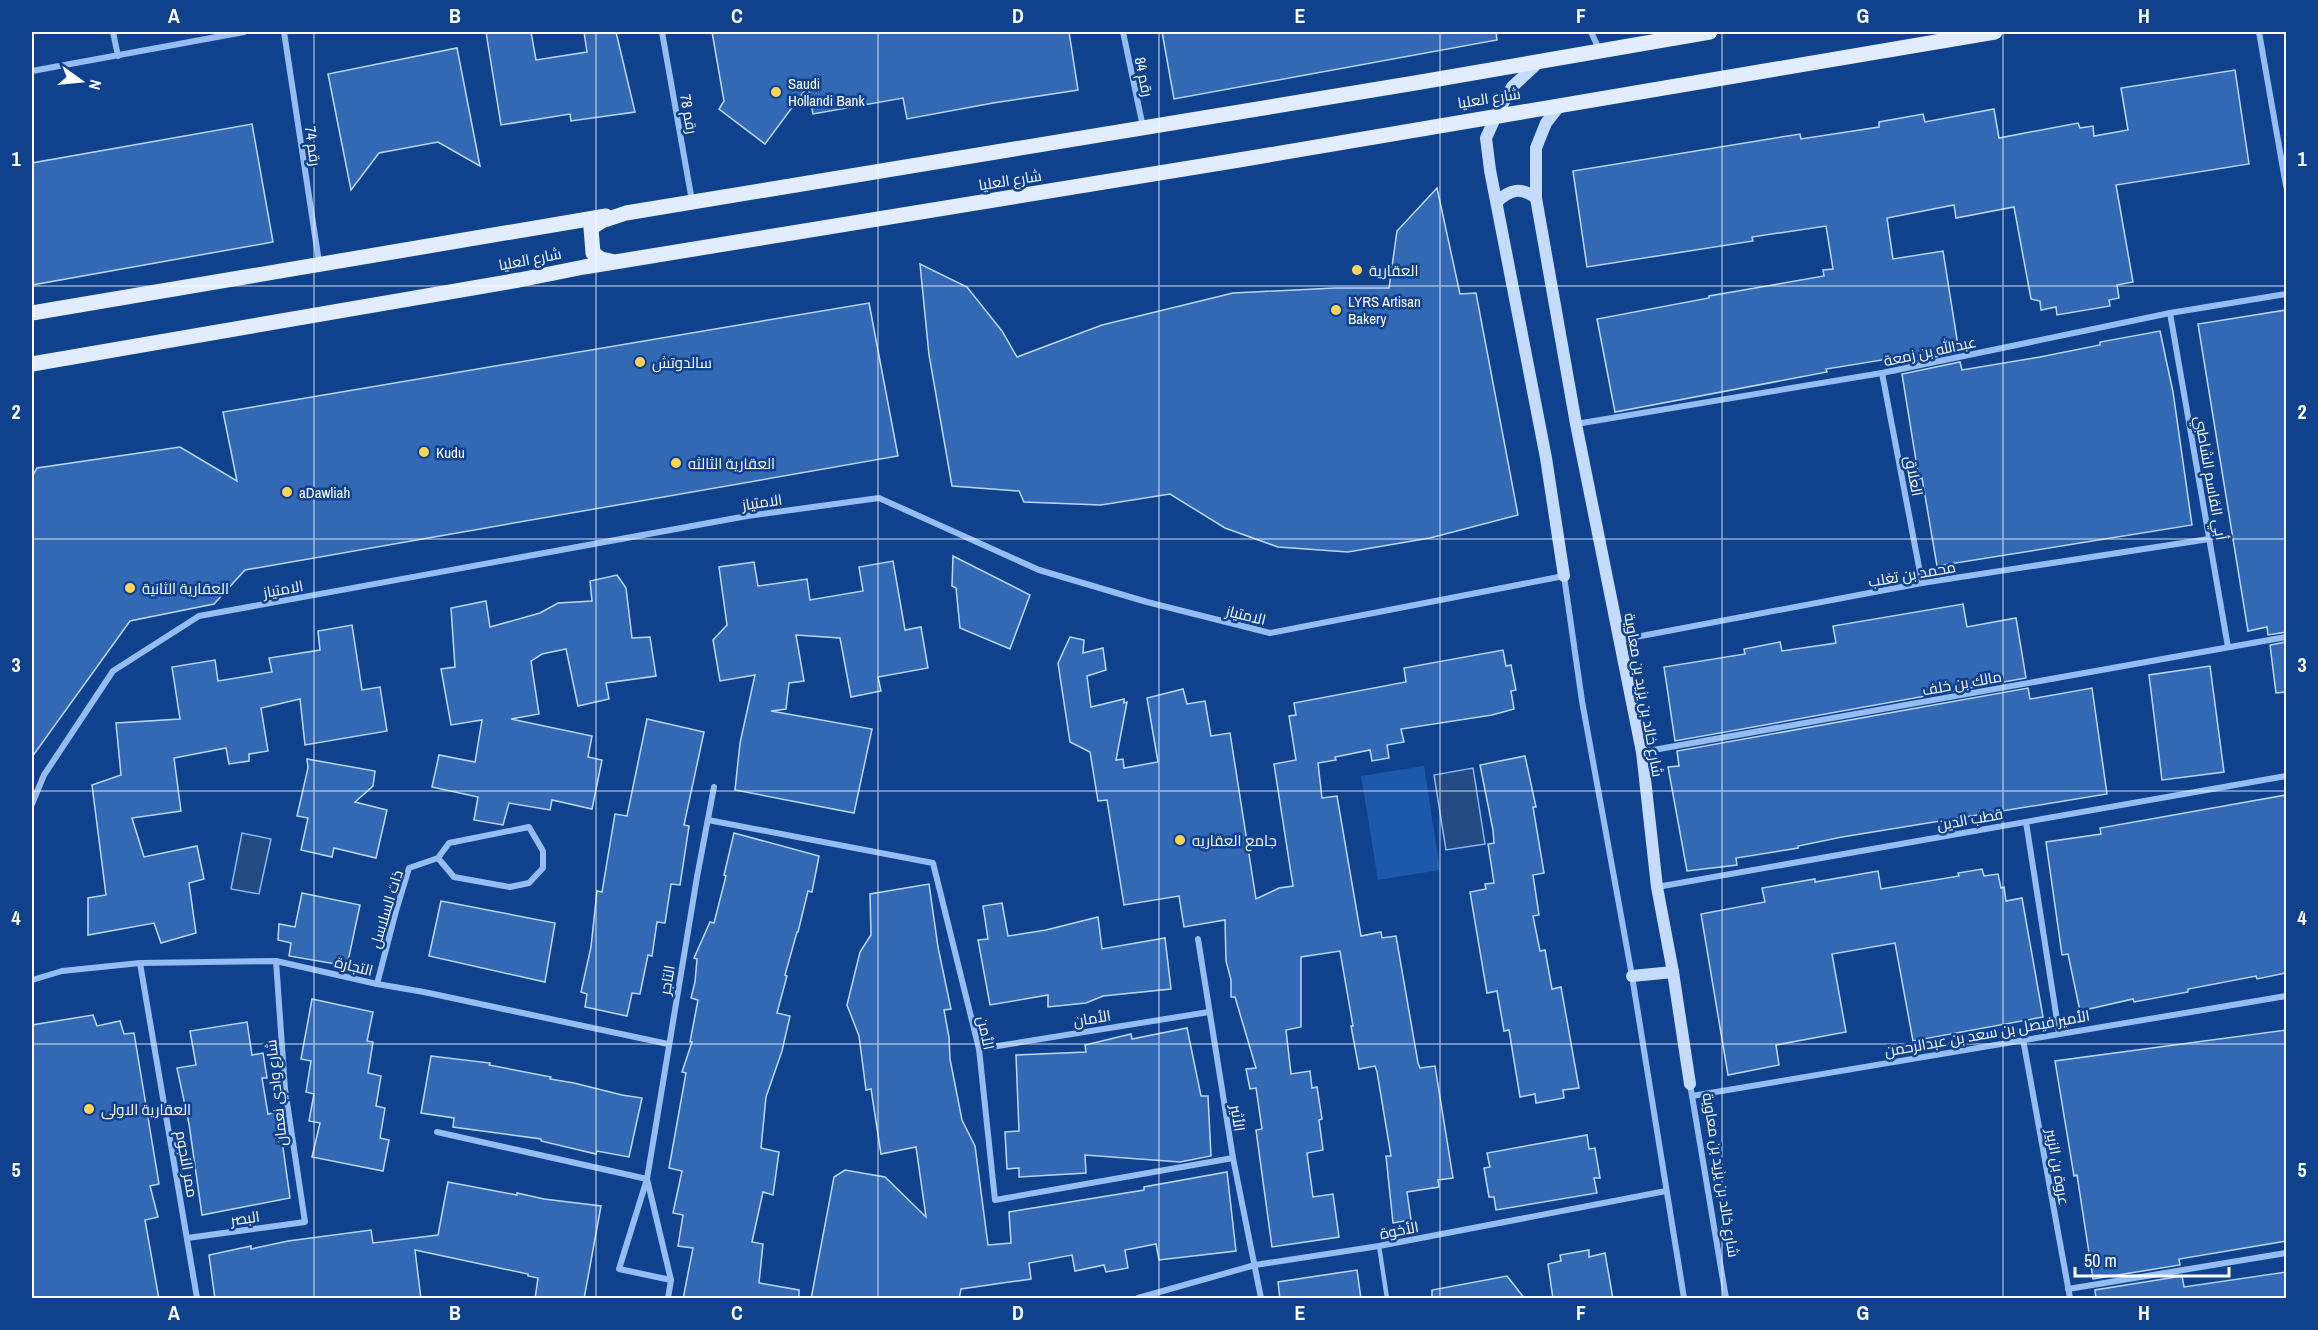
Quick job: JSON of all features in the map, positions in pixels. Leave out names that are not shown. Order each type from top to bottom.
[{"type":"main road","name":"شارع العليا","points":[[32,313],[319,263],[1710,32]]},
{"type":"main road","name":"شارع العليا","points":[[32,364],[616,262],[1245,159],[1995,32]]},
{"type":"main road","points":[[1542,60],[1512,87],[1486,138],[1490,170],[1546,459],[1564,576]]},
{"type":"main road","name":"شارع خالد بن يزيد بن معاوية","points":[[1560,105],[1546,123],[1536,148],[1536,198],[1576,424],[1642,752],[1658,887],[1674,972],[1691,1090]]},
{"type":"main road","points":[[1497,202],[1505,194],[1516,190],[1527,191],[1536,198]]},
{"type":"main road","name":"شارع العليا","points":[[616,262],[600,259],[593,253],[591,228],[602,221],[626,213]]},
{"type":"main road","points":[[1632,976],[1674,972]]},
{"type":"street","points":[[113,32],[118,57]]},
{"type":"street","points":[[32,71],[244,32]]},
{"type":"street","name":"رقم 74","points":[[284,32],[319,263]]},
{"type":"street","name":"رقم 78","points":[[662,32],[692,201]]},
{"type":"street","name":"رقم 84","points":[[1123,32],[1143,127]]},
{"type":"street","points":[[1592,32],[1600,51]]},
{"type":"street","points":[[2259,32],[2286,186]]},
{"type":"street","name":"عبدالله بن زمعة","points":[[1576,424],[1882,373],[2170,313],[2286,294]]},
{"type":"street","name":"أبي القاسم الشاطبي","points":[[2170,313],[2228,647]]},
{"type":"street","name":"العلاق","points":[[1882,373],[1922,584]]},
{"type":"street","name":"الامتياز","points":[[32,804],[44,775],[113,671],[199,616],[747,516],[879,498],[1039,570],[1147,602],[1270,633],[1564,576]]},
{"type":"street","name":"محمد بن تغلب","points":[[1619,640],[1922,584],[2210,539]]},
{"type":"street","points":[[1564,576],[1582,701],[1632,976],[1684,1299]]},
{"type":"street","name":"مالك بن خلف","points":[[1642,752],[2286,637]]},
{"type":"street","name":"قطب الدين","points":[[1658,887],[2286,776]]},
{"type":"street","name":"التاجر","points":[[671,1280],[619,1269],[647,1179],[668,1044],[714,787]]},
{"type":"street","name":"الأمن","points":[[708,820],[933,863],[979,1049],[996,1200],[1233,1158]]},
{"type":"street","points":[[2026,822],[2059,1033]]},
{"type":"street","name":"ذات السلاسل","points":[[377,984],[410,868],[438,858],[448,843],[529,827],[543,851],[543,868],[529,884],[510,887],[454,877],[438,858]]},
{"type":"street","name":"الأثير","points":[[1198,939],[1233,1158],[1262,1299]]},
{"type":"street","name":"التجارة","points":[[32,980],[62,971],[140,963],[276,961],[668,1044]]},
{"type":"street","name":"شارع وادي نعمان","points":[[276,961],[285,1089],[305,1222]]},
{"type":"street","name":"ممر النجوم","points":[[140,963],[197,1299]]},
{"type":"street","name":"الأمير فيصل بن سعد بن عبدالرحمن","points":[[1691,1090],[2024,1040],[2286,996]]},
{"type":"street","name":"الأمان","points":[[979,1049],[1209,1012]]},
{"type":"street","name":"عروة بن الزبير","points":[[2024,1040],[2070,1299]]},
{"type":"street","name":"شارع خالد بن يزيد بن معاوية","points":[[1691,1090],[1726,1299]]},
{"type":"street","points":[[437,1132],[647,1179]]},
{"type":"street","name":"التاجر","points":[[647,1179],[671,1280],[668,1299]]},
{"type":"street","name":"الأخوة","points":[[1138,1299],[1255,1265],[1378,1246],[1666,1191]]},
{"type":"street","name":"البصر","points":[[187,1238],[305,1222]]},
{"type":"street","points":[[2068,1289],[2286,1253]]},
{"type":"lane","points":[[1378,1246],[1387,1299]]},
{"type":"shaded area","points":[[1424,766],[1440,870],[1378,880],[1361,776]]},
{"type":"shaded area","points":[[1473,768],[1485,844],[1446,850],[1434,775]]},
{"type":"shaded area","points":[[242,833],[271,839],[259,894],[231,889]]},
{"type":"building","points":[[486,32],[531,32],[536,60],[587,52],[584,32],[616,32],[635,112],[571,121],[570,114],[501,125]]},
{"type":"building","points":[[712,32],[1069,32],[1078,90],[907,119],[903,98],[813,114],[808,86],[765,144],[719,109],[724,101]]},
{"type":"building","points":[[1162,32],[1496,32],[1497,40],[1174,99]]},
{"type":"building","points":[[457,48],[480,166],[438,142],[379,153],[351,190],[328,74]]},
{"type":"building","points":[[2235,70],[2249,164],[2116,185],[2133,282],[2117,285],[2119,298],[2109,300],[2110,306],[2057,315],[2056,307],[2041,310],[2040,301],[2031,299],[2014,207],[1956,218],[1954,205],[1887,218],[1893,259],[1943,251],[1959,352],[1901,364],[1900,357],[1826,369],[1827,372],[1615,412],[1597,319],[1824,276],[1823,270],[1833,269],[1826,226],[1752,237],[1753,241],[1587,267],[1573,171],[1800,134],[1801,139],[1879,127],[1879,122],[1923,114],[1925,122],[1994,109],[1999,138],[2078,123],[2080,128],[2093,126],[2094,136],[2128,130],[2121,88]]},
{"type":"building","points":[[252,124],[273,242],[32,285],[32,163]]},
{"type":"building","points":[[1437,188],[1460,294],[1476,293],[1518,515],[1430,538],[1348,552],[1278,547],[1225,528],[1170,494],[1101,505],[1024,502],[1019,491],[952,486],[929,355],[920,264],[967,287],[1002,331],[1017,357],[1102,325],[1233,293],[1389,288],[1397,231]]},
{"type":"building","name":"العقارية الثالثه","points":[[869,303],[898,456],[245,570],[214,604],[130,621],[32,757],[32,477],[37,468],[180,447],[237,481],[223,412]]},
{"type":"building","points":[[2286,310],[2286,632],[2268,635],[2267,627],[2248,631],[2198,324]]},
{"type":"building","points":[[2160,331],[2173,392],[2192,525],[1937,566],[1922,478],[1919,479],[1902,374],[1960,362],[1962,370],[2040,357],[2100,345],[2100,342]]},
{"type":"building","points":[[953,556],[1030,595],[1010,649],[960,628],[956,588],[952,586]]},
{"type":"building","points":[[893,561],[905,630],[921,627],[928,668],[878,677],[881,691],[851,697],[840,638],[796,635],[804,681],[789,683],[786,709],[771,711],[872,729],[854,813],[735,790],[740,743],[755,675],[720,681],[713,640],[727,625],[719,567],[754,562],[758,586],[807,579],[810,600],[863,591],[859,567]]},
{"type":"building","points":[[617,575],[626,588],[632,638],[650,637],[656,676],[606,683],[609,699],[578,706],[566,649],[542,654],[531,661],[539,714],[511,719],[592,736],[588,757],[602,760],[592,809],[552,800],[550,810],[509,803],[503,825],[474,820],[478,797],[432,787],[439,755],[475,762],[482,720],[451,725],[441,669],[455,667],[451,608],[486,601],[490,627],[540,613],[558,603],[592,601],[590,581]]},
{"type":"building","points":[[1963,604],[1967,627],[2016,618],[2026,678],[1675,741],[1664,667],[1745,654],[1744,649],[1780,642],[1782,651],[1836,643],[1833,626]]},
{"type":"building","points":[[352,625],[362,690],[380,687],[387,731],[305,745],[300,699],[261,708],[268,751],[249,754],[249,761],[229,764],[226,748],[174,758],[181,811],[132,818],[144,857],[197,846],[204,879],[189,883],[196,933],[161,943],[154,923],[88,935],[88,898],[106,895],[92,785],[121,775],[116,723],[180,719],[172,667],[215,660],[218,681],[272,672],[269,658],[320,650],[318,631]]},
{"type":"building","points":[[1070,637],[1084,640],[1083,653],[1103,648],[1106,670],[1087,676],[1091,707],[1124,699],[1124,703],[1127,702],[1116,760],[1123,759],[1124,768],[1158,762],[1147,698],[1183,689],[1187,704],[1205,701],[1211,736],[1230,733],[1256,899],[1279,888],[1293,886],[1274,764],[1296,760],[1289,716],[1296,715],[1294,703],[1406,682],[1404,668],[1503,650],[1506,666],[1511,665],[1516,690],[1511,691],[1514,709],[1492,715],[1401,729],[1404,742],[1387,745],[1389,758],[1372,761],[1370,750],[1318,763],[1322,798],[1337,796],[1361,936],[1381,932],[1382,938],[1396,936],[1418,1063],[1420,1068],[1435,1066],[1453,1178],[1438,1180],[1439,1187],[1407,1192],[1411,1220],[1393,1223],[1386,1156],[1391,1156],[1377,1072],[1375,1066],[1359,1069],[1340,951],[1301,957],[1301,1027],[1286,1030],[1291,1074],[1310,1071],[1312,1088],[1317,1087],[1322,1119],[1319,1120],[1323,1150],[1307,1153],[1313,1197],[1333,1194],[1339,1237],[1272,1247],[1256,1130],[1262,1129],[1256,1088],[1250,1089],[1246,1069],[1256,1068],[1235,997],[1231,997],[1231,980],[1226,961],[1225,920],[1184,927],[1179,896],[1124,905],[1107,800],[1098,801],[1090,752],[1070,742],[1058,663]]},
{"type":"building","points":[[2286,642],[2286,692],[2276,693],[2270,645]]},
{"type":"building","points":[[2210,666],[2224,772],[2162,780],[2149,675]]},
{"type":"building","points":[[2028,688],[2030,699],[2092,688],[2107,794],[1842,837],[1798,846],[1798,848],[1736,858],[1737,865],[1687,871],[1668,767],[1679,766],[1677,751]]},
{"type":"building","points":[[647,719],[704,732],[684,825],[689,826],[680,885],[671,884],[665,923],[657,922],[652,956],[648,955],[640,994],[632,993],[627,1016],[585,1007],[587,994],[581,992],[591,947],[597,891],[602,892],[615,814],[627,816]]},
{"type":"building","points":[[1525,756],[1536,807],[1533,807],[1544,873],[1533,875],[1539,915],[1533,916],[1540,951],[1545,950],[1552,989],[1561,987],[1579,1088],[1563,1090],[1564,1098],[1536,1103],[1535,1094],[1520,1097],[1509,1030],[1504,1031],[1497,991],[1487,993],[1470,892],[1486,889],[1485,884],[1494,883],[1488,844],[1494,843],[1493,830],[1480,765]]},
{"type":"building","points":[[307,759],[375,771],[373,786],[355,802],[387,810],[376,858],[334,848],[332,857],[301,850],[308,818],[297,816],[308,768]]},
{"type":"building","points":[[2286,795],[2286,973],[2257,979],[2256,976],[2188,989],[2188,992],[2134,1002],[2133,999],[2080,1011],[2068,954],[2062,955],[2046,842],[2101,834],[2100,828]]},
{"type":"building","points":[[734,833],[819,856],[812,892],[808,891],[777,1013],[790,1016],[782,1051],[766,1097],[761,1148],[779,1152],[773,1195],[763,1192],[752,1242],[763,1244],[759,1283],[799,1290],[799,1299],[683,1299],[693,1248],[678,1246],[683,1215],[673,1213],[682,1171],[669,1168],[686,1073],[682,1072],[692,1042],[690,1042],[698,1000],[691,998],[697,959],[694,958],[710,922],[714,923]]},
{"type":"building","points":[[1982,869],[1984,876],[1998,874],[2001,888],[2004,887],[2006,901],[2022,898],[2043,1017],[1913,1041],[1895,943],[1832,954],[1846,1032],[1776,1045],[1779,1065],[1728,1075],[1701,914],[1765,902],[1762,888],[1815,879],[1815,882],[1878,871],[1881,889],[1959,876],[1958,873]]},
{"type":"building","points":[[929,884],[938,947],[951,1009],[944,1010],[950,1059],[962,1120],[975,1146],[988,1245],[1011,1243],[1009,1212],[1144,1190],[1144,1187],[1227,1172],[1236,1251],[1159,1260],[1156,1244],[1125,1250],[1128,1268],[1106,1272],[1104,1265],[1075,1271],[1072,1255],[1029,1263],[1031,1279],[961,1289],[959,1299],[811,1299],[834,1177],[845,1170],[885,1177],[926,1217],[916,1147],[881,1154],[871,1089],[866,1090],[859,1036],[847,1005],[860,952],[871,935],[870,894]]},
{"type":"building","points":[[302,893],[360,905],[347,966],[289,956],[291,943],[278,940],[279,924],[295,927]]},
{"type":"building","points":[[441,901],[555,923],[545,982],[429,956]]},
{"type":"building","points":[[1002,903],[1008,936],[1046,930],[1098,917],[1102,949],[1165,938],[1171,989],[1103,996],[1086,1003],[1048,1007],[1048,995],[990,1005],[978,940],[988,939],[983,906]]},
{"type":"building","points":[[312,999],[373,1012],[367,1041],[373,1042],[368,1073],[381,1076],[376,1106],[385,1108],[380,1138],[389,1140],[383,1171],[312,1157],[320,1123],[309,1121],[314,1094],[306,1092],[311,1061],[301,1059]]},
{"type":"building","name":"العقارية الاولى","points":[[93,1015],[97,1026],[120,1021],[124,1034],[134,1033],[159,1184],[150,1186],[158,1217],[145,1220],[159,1299],[32,1299],[32,1025]]},
{"type":"building","points":[[247,1022],[252,1055],[263,1053],[267,1078],[262,1078],[268,1114],[278,1112],[290,1198],[202,1215],[189,1124],[177,1068],[196,1065],[190,1031]]},
{"type":"building","points":[[1187,1028],[1201,1096],[1208,1096],[1211,1156],[1180,1162],[1085,1155],[1086,1173],[1019,1177],[1019,1168],[1007,1169],[1005,1132],[1019,1131],[1016,1055],[1086,1052],[1085,1045],[1131,1034],[1132,1039]]},
{"type":"building","points":[[2286,1030],[2286,1241],[2179,1259],[2180,1265],[2093,1279],[2077,1175],[2074,1176],[2055,1061]]},
{"type":"building","points":[[431,1056],[490,1063],[489,1065],[642,1098],[629,1157],[597,1151],[596,1154],[541,1141],[541,1139],[453,1127],[454,1118],[421,1113]]},
{"type":"building","points":[[1587,1135],[1589,1149],[1595,1148],[1600,1178],[1594,1178],[1597,1193],[1496,1210],[1494,1197],[1489,1197],[1484,1168],[1490,1167],[1487,1153]]},
{"type":"building","points":[[448,1182],[517,1195],[517,1193],[601,1206],[584,1299],[535,1299],[538,1278],[415,1250],[421,1299],[215,1299],[209,1255],[251,1246],[251,1249],[288,1241],[371,1230],[373,1243],[438,1235]]},
{"type":"building","points":[[1589,1250],[1589,1257],[1605,1253],[1613,1299],[1553,1299],[1548,1264],[1561,1261],[1560,1255]]},
{"type":"building","points":[[1357,1270],[1361,1299],[1280,1299],[1278,1282]]},
{"type":"building","points":[[2286,1272],[2286,1299],[2096,1299],[2095,1290],[2182,1276],[2184,1287]]},
{"type":"building","points":[[1507,1276],[1525,1299],[1432,1299],[1432,1290]]},
{"type":"place","name":"Saudi Hollandi Bank","points":[[776,92]]},
{"type":"place","name":"العقارية","points":[[1357,270]]},
{"type":"place","name":"LYRS Artisan Bakery","points":[[1336,310]]},
{"type":"place","name":"سالدوتش","points":[[640,362]]},
{"type":"place","name":"Kudu","points":[[424,452]]},
{"type":"place","name":"العقارية الثالثه","points":[[676,463]]},
{"type":"place","name":"aDawliah","points":[[287,492]]},
{"type":"place","name":"العقارية الثانية","points":[[130,588]]},
{"type":"place","name":"جامع العقاريه","points":[[1180,840]]},
{"type":"place","name":"العقارية الاولى","points":[[89,1109]]}]
